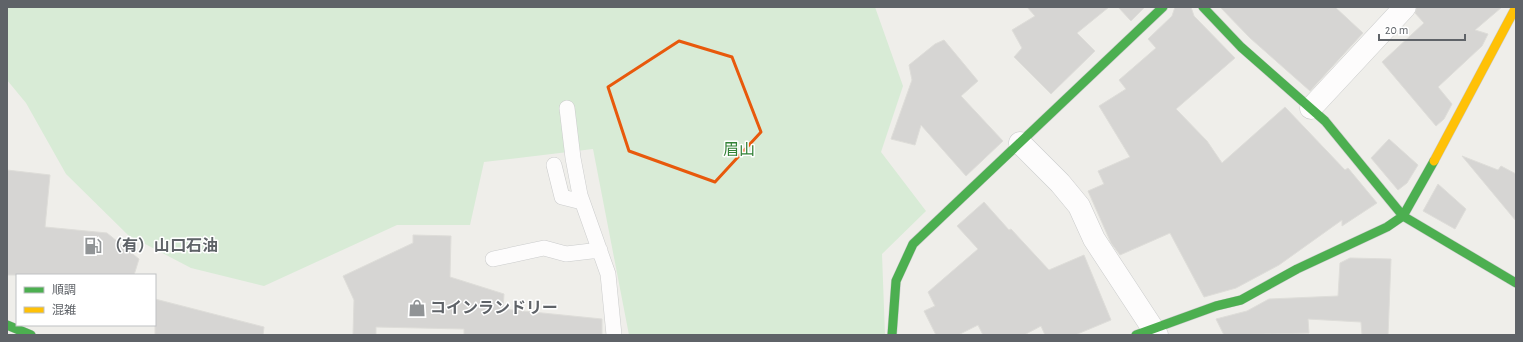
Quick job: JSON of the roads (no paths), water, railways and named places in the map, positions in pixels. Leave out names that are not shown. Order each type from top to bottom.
[{"type":"main road","points":[[892,335],[896,281],[913,244],[1163,7]]},
{"type":"main road","points":[[1203,7],[1241,47],[1325,121],[1403,216],[1516,283]]},
{"type":"main road","points":[[1149,333],[1216,306],[1241,300],[1297,269],[1387,227],[1403,216],[1456,122],[1516,8]]},
{"type":"main road","points":[[7,325],[31,335]]},
{"type":"street","points":[[1311,108],[1405,7]]},
{"type":"street","points":[[1020,143],[1060,183],[1079,206],[1094,239],[1149,333]]},
{"type":"lane","points":[[567,108],[573,158],[582,202],[608,274],[614,335]]},
{"type":"lane","points":[[554,165],[562,197],[582,202]]},
{"type":"lane","points":[[493,259],[544,248],[566,254],[600,250]]},
{"type":"place","name":"（有）山口石油","points":[[93,246]]},
{"type":"place","name":"コインランドリー","points":[[417,308]]},
{"type":"park label","name":"眉山","points":[[739,150]]}]
